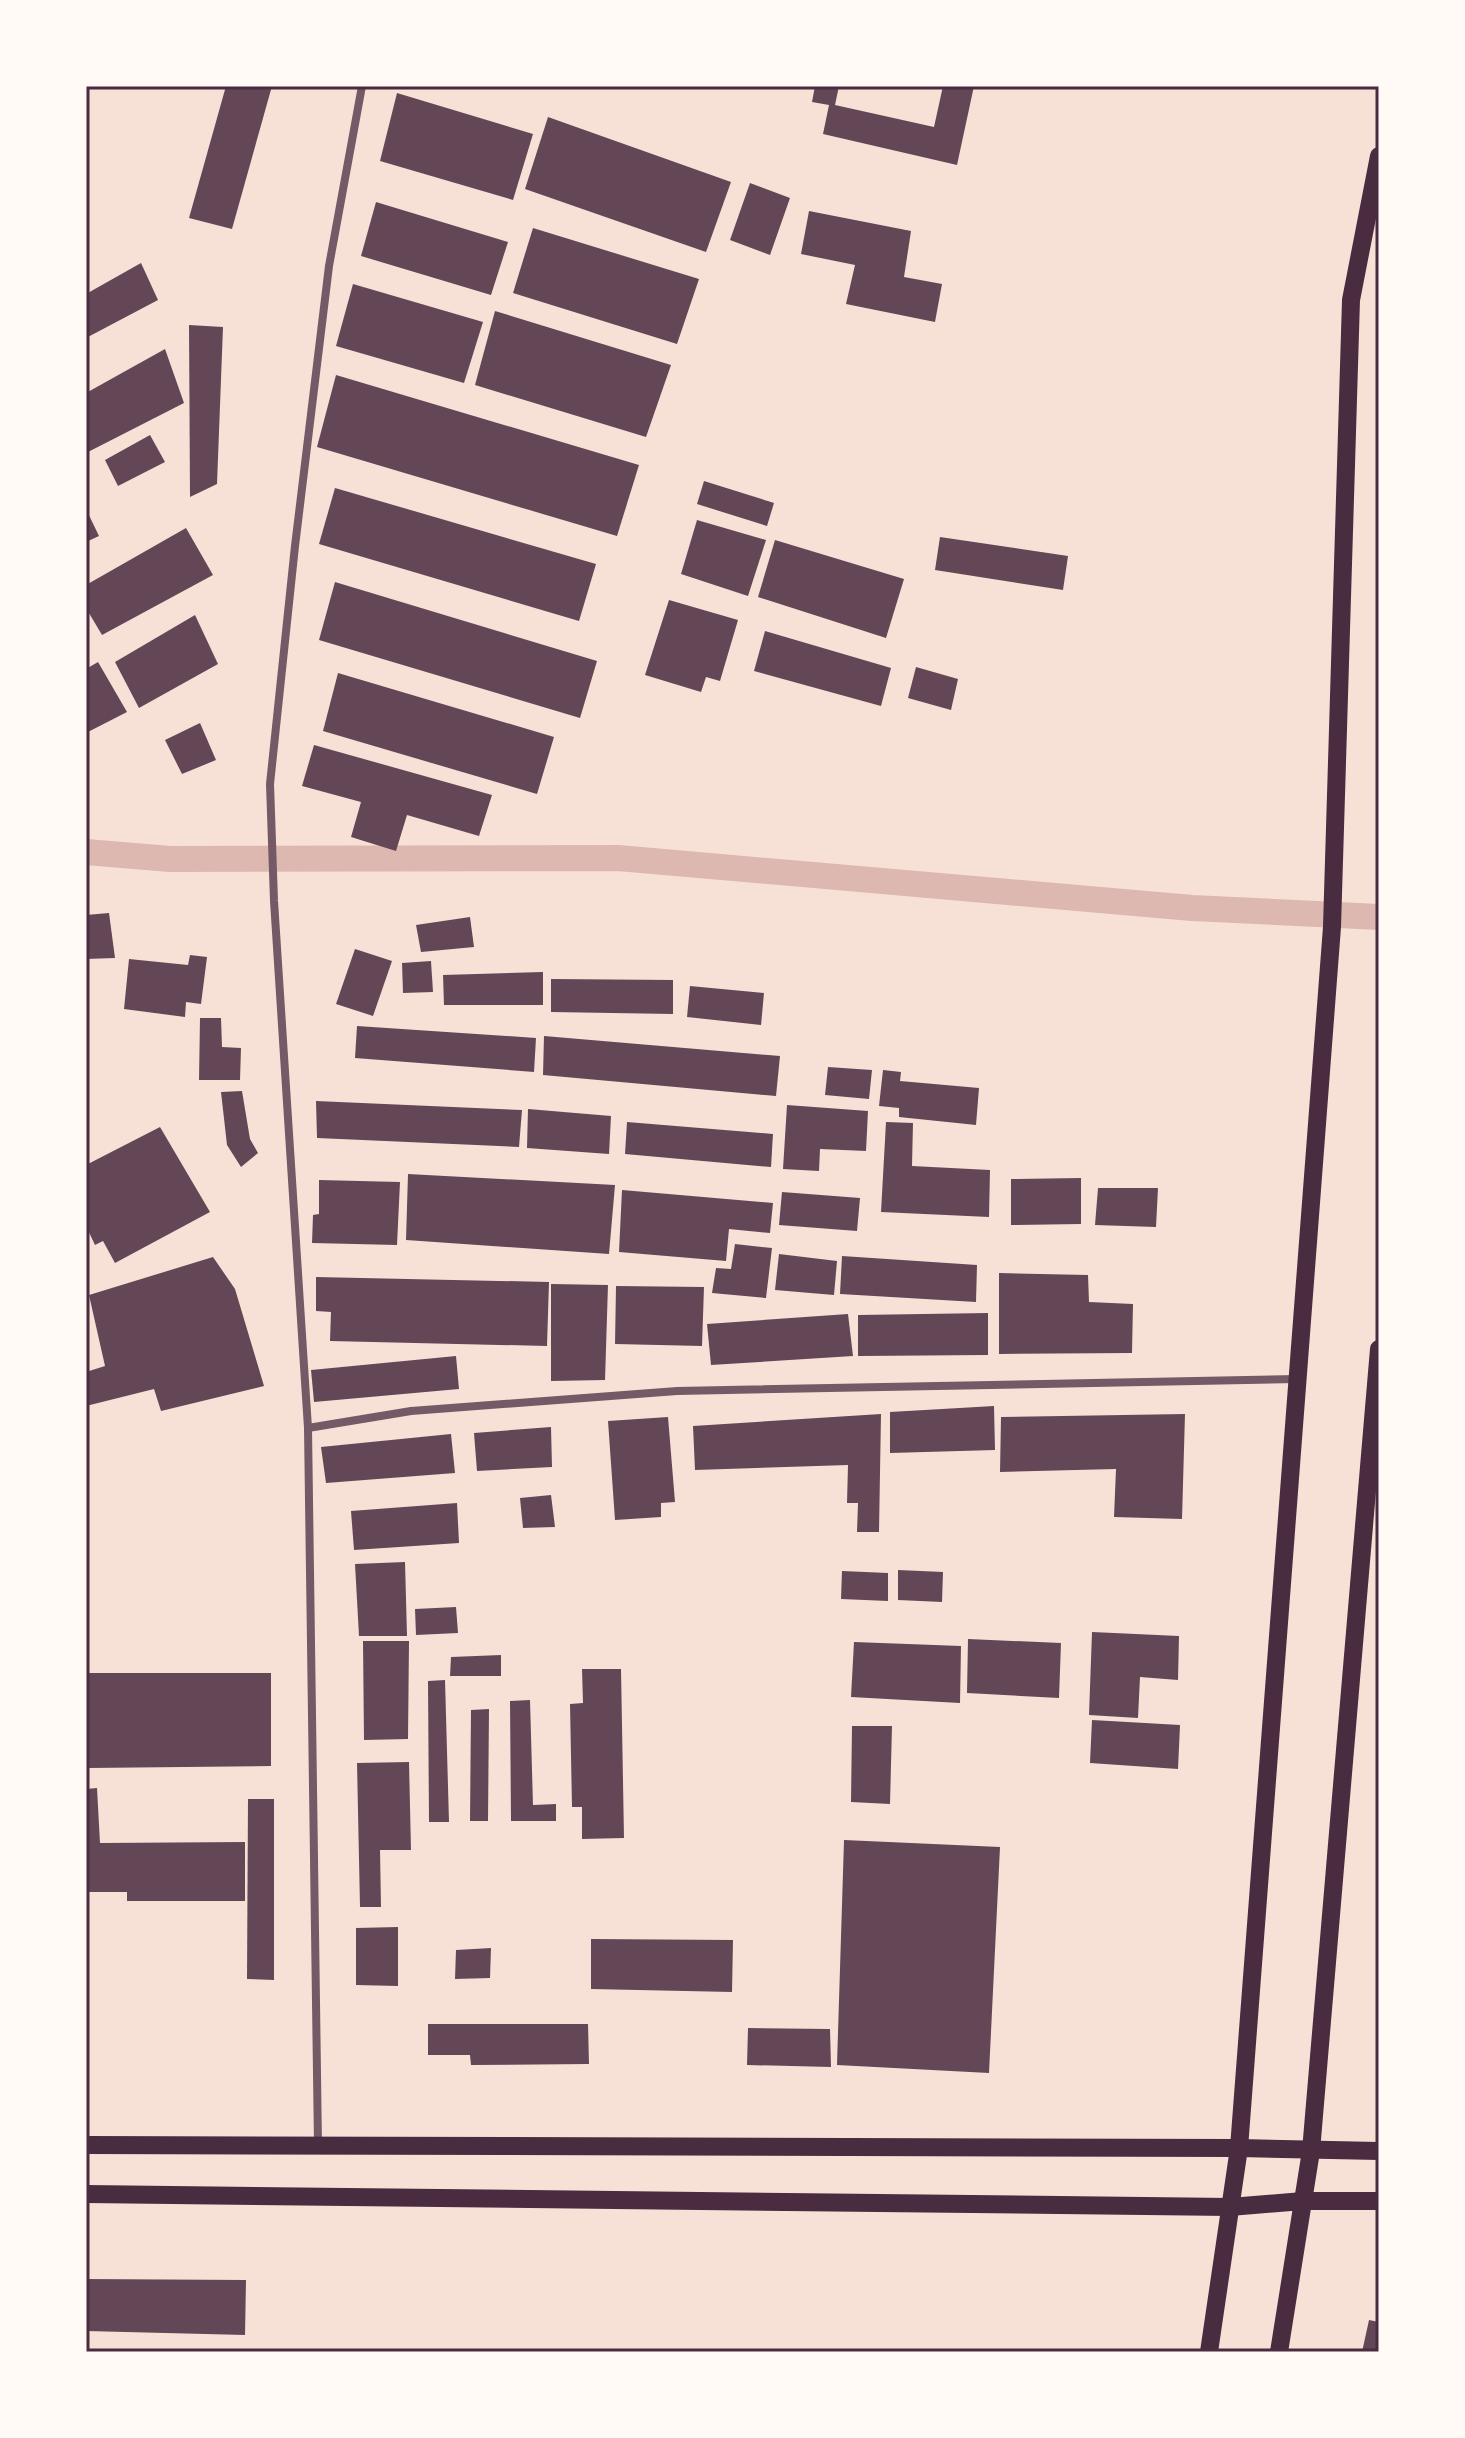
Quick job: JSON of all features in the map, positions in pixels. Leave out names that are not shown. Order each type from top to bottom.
[{"type":"main road","points":[[1209,2352],[1239,2148],[1332,927],[1351,300],[1379,156]]},
{"type":"main road","points":[[1279,2352],[1311,2151],[1379,1349]]},
{"type":"main road","points":[[86,2145],[1379,2151]]},
{"type":"main road","points":[[86,2194],[1230,2207],[1303,2201],[1379,2201]]},
{"type":"street","points":[[318,2146],[308,1428],[274,901],[270,784],[329,266],[362,86]]},
{"type":"street","points":[[308,1428],[411,1411],[677,1391],[1298,1379]]},
{"type":"building","points":[[226,86],[272,86],[232,229],[189,218]]},
{"type":"building","points":[[815,86],[839,86],[835,105],[934,127],[943,86],[974,86],[957,165],[823,134],[829,105],[812,102]]},
{"type":"building","points":[[397,93],[533,134],[513,200],[380,161]]},
{"type":"building","points":[[548,117],[731,182],[706,252],[525,189]]},
{"type":"building","points":[[750,183],[790,198],[770,255],[730,240]]},
{"type":"building","points":[[376,202],[508,242],[491,295],[361,256]]},
{"type":"building","points":[[809,211],[911,231],[904,277],[942,284],[935,322],[846,304],[855,265],[801,254]]},
{"type":"building","points":[[533,228],[699,279],[677,344],[513,293]]},
{"type":"building","points":[[141,263],[158,300],[86,338],[86,294]]},
{"type":"building","points":[[353,284],[483,322],[464,383],[336,346]]},
{"type":"building","points":[[495,311],[671,365],[646,437],[475,385]]},
{"type":"building","points":[[189,325],[223,327],[217,484],[190,497]]},
{"type":"building","points":[[165,349],[184,403],[88,452],[86,393]]},
{"type":"building","points":[[336,375],[639,465],[617,536],[317,447]]},
{"type":"building","points":[[150,435],[165,462],[118,486],[105,460]]},
{"type":"building","points":[[704,481],[774,503],[767,526],[697,504]]},
{"type":"building","points":[[335,488],[596,564],[579,621],[319,544]]},
{"type":"building","points":[[86,509],[99,536],[86,542]]},
{"type":"building","points":[[697,520],[766,540],[748,596],[681,574]]},
{"type":"building","points":[[186,528],[213,575],[102,635],[86,608],[86,585]]},
{"type":"building","points":[[940,537],[1068,556],[1063,590],[935,570]]},
{"type":"building","points":[[775,540],[904,579],[886,638],[758,597]]},
{"type":"building","points":[[335,582],[597,661],[580,718],[319,640]]},
{"type":"building","points":[[669,600],[738,620],[720,681],[706,677],[701,692],[645,675]]},
{"type":"building","points":[[195,615],[218,664],[139,708],[115,662]]},
{"type":"building","points":[[765,631],[891,668],[881,706],[754,671]]},
{"type":"building","points":[[98,662],[127,712],[86,733],[86,669]]},
{"type":"building","points":[[916,667],[958,679],[951,710],[908,698]]},
{"type":"building","points":[[338,673],[554,737],[537,794],[323,731]]},
{"type":"building","points":[[200,723],[216,760],[182,774],[165,740]]},
{"type":"building","points":[[314,745],[492,795],[479,836],[407,815],[396,851],[351,837],[361,802],[302,786]]},
{"type":"building","points":[[109,913],[115,958],[86,959],[86,915]]},
{"type":"building","points":[[470,917],[474,947],[421,952],[416,925]]},
{"type":"building","points":[[355,949],[392,961],[373,1016],[336,1004]]},
{"type":"building","points":[[190,955],[207,957],[201,1004],[186,1002],[185,1017],[124,1009],[129,959],[188,965]]},
{"type":"building","points":[[431,961],[433,992],[403,993],[402,963]]},
{"type":"building","points":[[543,972],[543,1005],[444,1005],[443,975]]},
{"type":"building","points":[[551,979],[673,980],[673,1014],[551,1012]]},
{"type":"building","points":[[690,986],[764,993],[761,1025],[687,1017]]},
{"type":"building","points":[[200,1018],[221,1018],[222,1047],[241,1048],[240,1080],[199,1080]]},
{"type":"building","points":[[357,1026],[536,1038],[534,1072],[355,1058]]},
{"type":"building","points":[[544,1036],[780,1056],[776,1096],[543,1075]]},
{"type":"building","points":[[828,1067],[872,1070],[869,1099],[825,1095]]},
{"type":"building","points":[[883,1070],[901,1072],[900,1081],[979,1088],[976,1125],[899,1117],[899,1108],[879,1106]]},
{"type":"building","points":[[242,1091],[250,1139],[258,1153],[241,1167],[227,1145],[221,1092]]},
{"type":"building","points":[[316,1101],[522,1110],[519,1147],[317,1138]]},
{"type":"building","points":[[787,1105],[868,1111],[866,1151],[820,1149],[819,1171],[783,1169]]},
{"type":"building","points":[[528,1109],[611,1116],[609,1154],[527,1148]]},
{"type":"building","points":[[627,1122],[773,1134],[771,1167],[625,1154]]},
{"type":"building","points":[[886,1122],[913,1123],[912,1166],[990,1170],[989,1217],[881,1212]]},
{"type":"building","points":[[160,1127],[210,1212],[115,1263],[103,1241],[95,1245],[86,1226],[86,1165]]},
{"type":"building","points":[[408,1174],[615,1185],[609,1254],[406,1240]]},
{"type":"building","points":[[1081,1178],[1081,1224],[1011,1225],[1011,1179]]},
{"type":"building","points":[[319,1180],[400,1182],[397,1245],[312,1243],[313,1215],[319,1214]]},
{"type":"building","points":[[1098,1188],[1158,1188],[1156,1227],[1095,1225]]},
{"type":"building","points":[[622,1190],[773,1203],[770,1233],[729,1229],[726,1261],[619,1252]]},
{"type":"building","points":[[782,1192],[860,1198],[857,1231],[779,1225]]},
{"type":"building","points":[[735,1244],[772,1248],[766,1298],[712,1293],[716,1268],[731,1269]]},
{"type":"building","points":[[779,1254],[837,1261],[834,1295],[775,1290]]},
{"type":"building","points":[[842,1256],[977,1265],[976,1302],[840,1294]]},
{"type":"building","points":[[213,1257],[235,1289],[264,1386],[161,1411],[154,1389],[86,1406],[86,1372],[105,1366],[89,1295]]},
{"type":"building","points":[[999,1273],[1088,1275],[1089,1302],[1133,1304],[1132,1353],[999,1354]]},
{"type":"building","points":[[316,1277],[549,1282],[547,1346],[330,1341],[331,1312],[316,1311]]},
{"type":"building","points":[[551,1284],[608,1285],[605,1380],[551,1381]]},
{"type":"building","points":[[616,1286],[704,1287],[702,1346],[615,1344]]},
{"type":"building","points":[[988,1313],[988,1355],[858,1356],[858,1315]]},
{"type":"building","points":[[848,1314],[853,1356],[711,1365],[707,1324]]},
{"type":"building","points":[[456,1356],[459,1389],[314,1402],[311,1370]]},
{"type":"building","points":[[994,1406],[995,1450],[890,1453],[890,1412]]},
{"type":"building","points":[[881,1414],[879,1532],[857,1532],[858,1503],[847,1503],[848,1465],[695,1470],[693,1426]]},
{"type":"building","points":[[1185,1414],[1182,1519],[1114,1517],[1116,1469],[1000,1472],[1001,1417]]},
{"type":"building","points":[[668,1417],[675,1502],[661,1503],[661,1517],[615,1520],[608,1421]]},
{"type":"building","points":[[551,1427],[552,1467],[477,1471],[474,1433]]},
{"type":"building","points":[[451,1434],[455,1473],[326,1483],[321,1447]]},
{"type":"building","points":[[551,1495],[555,1527],[523,1528],[520,1498]]},
{"type":"building","points":[[457,1503],[459,1543],[354,1550],[351,1511]]},
{"type":"building","points":[[405,1562],[407,1636],[359,1636],[355,1564]]},
{"type":"building","points":[[898,1570],[943,1572],[942,1602],[898,1600]]},
{"type":"building","points":[[842,1571],[888,1573],[888,1601],[841,1599]]},
{"type":"building","points":[[456,1607],[458,1633],[416,1635],[415,1609]]},
{"type":"building","points":[[1092,1632],[1179,1636],[1178,1680],[1140,1677],[1138,1718],[1089,1715]]},
{"type":"building","points":[[968,1639],[1061,1643],[1059,1698],[967,1693]]},
{"type":"building","points":[[363,1641],[409,1641],[408,1739],[364,1740]]},
{"type":"building","points":[[854,1642],[961,1646],[960,1703],[851,1697]]},
{"type":"building","points":[[501,1655],[501,1676],[450,1676],[451,1657]]},
{"type":"building","points":[[582,1669],[621,1669],[624,1838],[582,1839],[582,1807],[572,1807],[570,1704],[583,1703]]},
{"type":"building","points":[[88,1673],[271,1673],[271,1766],[88,1768]]},
{"type":"building","points":[[445,1680],[449,1822],[429,1822],[428,1681]]},
{"type":"building","points":[[530,1700],[533,1805],[556,1804],[556,1821],[511,1821],[510,1701]]},
{"type":"building","points":[[489,1709],[488,1821],[470,1821],[471,1710]]},
{"type":"building","points":[[1092,1720],[1180,1725],[1178,1769],[1090,1763]]},
{"type":"building","points":[[852,1726],[892,1726],[890,1804],[851,1802]]},
{"type":"building","points":[[409,1762],[411,1850],[380,1850],[381,1907],[360,1907],[357,1763]]},
{"type":"building","points":[[97,1788],[100,1843],[245,1842],[245,1901],[127,1901],[127,1892],[86,1892],[86,1789]]},
{"type":"building","points":[[248,1799],[274,1799],[274,1980],[247,1979]]},
{"type":"building","points":[[844,1840],[1000,1847],[989,2073],[837,2065]]},
{"type":"building","points":[[398,1927],[398,1986],[356,1985],[356,1928]]},
{"type":"building","points":[[591,1939],[733,1940],[732,1992],[591,1989]]},
{"type":"building","points":[[491,1948],[490,1978],[455,1979],[456,1950]]},
{"type":"building","points":[[428,2024],[588,2024],[589,2064],[471,2065],[470,2055],[428,2055]]},
{"type":"building","points":[[748,2028],[830,2029],[831,2067],[747,2065]]},
{"type":"building","points":[[86,2279],[246,2280],[245,2335],[86,2331]]},
{"type":"building","points":[[1369,2320],[1379,2322],[1379,2352],[1362,2352]]},
{"type":"waterway","points":[[86,852],[170,859],[618,858],[1192,908],[1379,917]]}]
